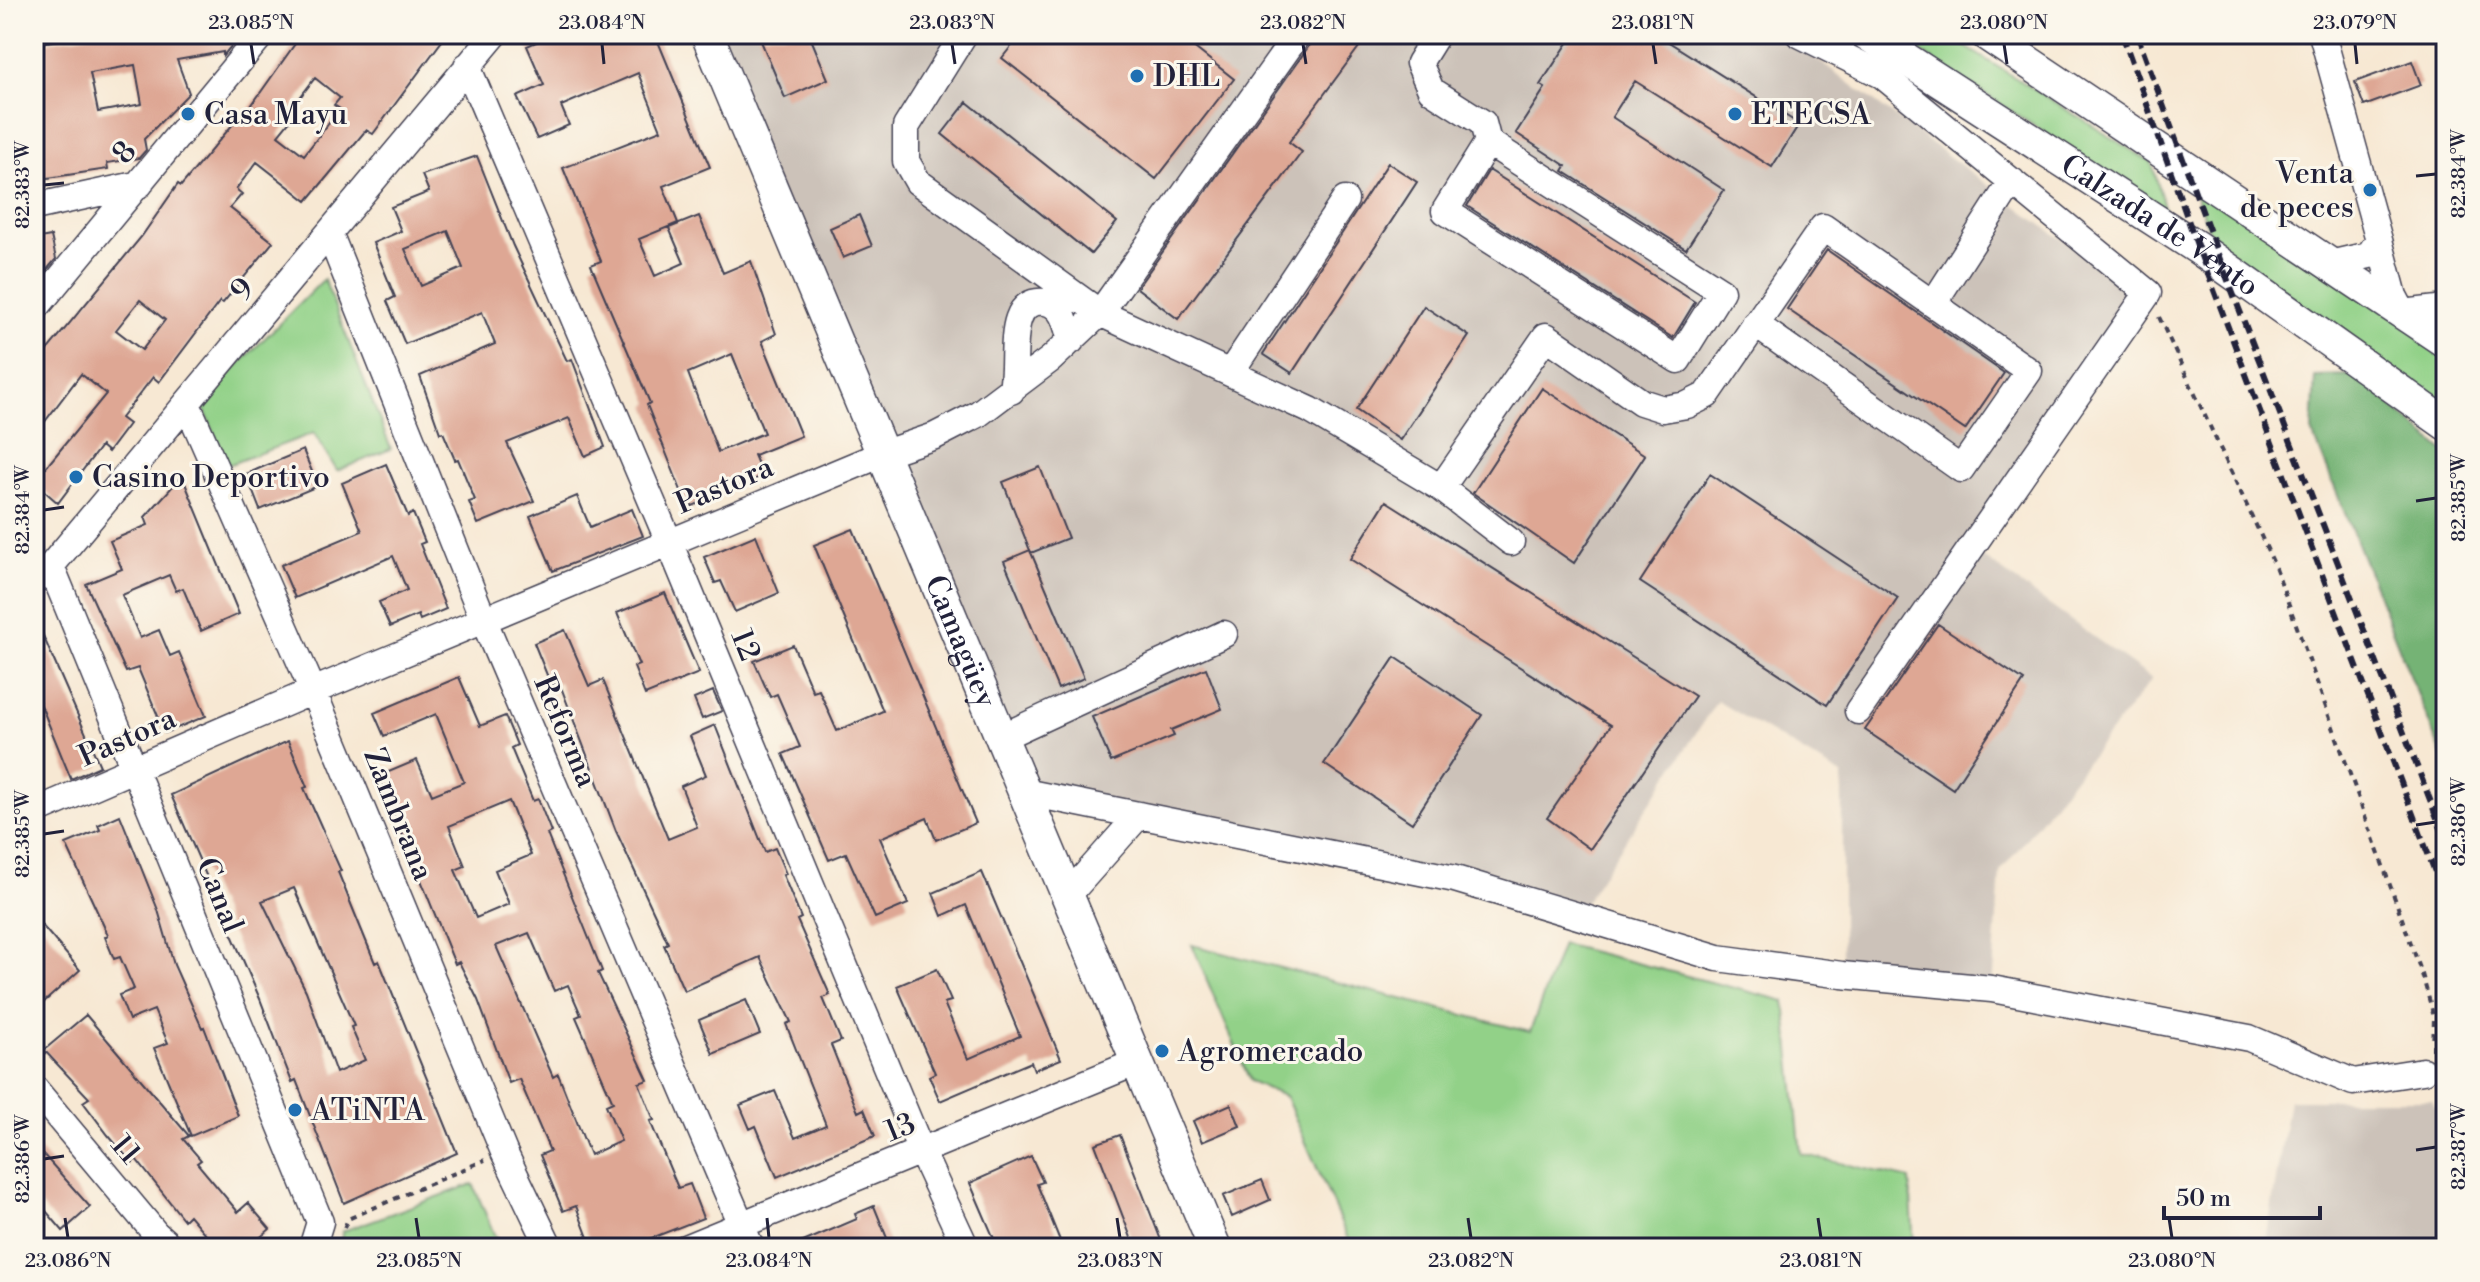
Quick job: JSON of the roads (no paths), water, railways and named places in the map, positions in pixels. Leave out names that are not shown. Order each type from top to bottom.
[{"type":"main road","name":"Camagüey","points":[[707,34],[1215,1248]]},
{"type":"main road","name":"Calzada de Vento","points":[[1867,34],[2198,248],[2446,424]]},
{"type":"main road","points":[[1986,34],[2446,342]]},
{"type":"street","name":"8","points":[[34,310],[262,34]]},
{"type":"street","name":"9","points":[[43,574],[330,235],[495,34]]},
{"type":"street","points":[[964,34],[906,127],[906,161],[918,182],[1100,313],[1310,410],[1441,488],[1511,542]]},
{"type":"street","name":"Pastora","points":[[34,812],[669,542],[882,454],[935,436],[1011,391],[1100,313],[1298,34]]},
{"type":"street","points":[[1437,34],[1419,63],[1431,90],[1483,123],[1488,142],[1721,291],[1678,360],[1445,211],[1488,142]]},
{"type":"street","points":[[1799,34],[1882,75],[2148,293],[1858,711]]},
{"type":"street","points":[[2322,34],[2394,296],[2403,313],[2446,308]]},
{"type":"street","name":"12","points":[[467,66],[669,542],[922,1153],[966,1248]]},
{"type":"street","points":[[1933,304],[2012,181]]},
{"type":"street","points":[[34,207],[140,184]]},
{"type":"street","points":[[1230,373],[1345,200]]},
{"type":"street","points":[[1441,488],[1546,336],[1641,402],[1663,409],[1687,405],[1707,395],[1755,324],[1823,227],[2029,371],[1961,469],[1755,324]]},
{"type":"street","name":"Reforma","points":[[330,235],[484,621],[746,1236]]},
{"type":"street","points":[[2330,264],[2369,255],[2379,240]]},
{"type":"street","points":[[1011,391],[1016,378],[1015,329],[1018,316],[1025,308],[1044,302],[1054,306],[1064,314],[1071,341]]},
{"type":"street","name":"Zambrana","points":[[187,404],[313,691],[504,1152],[550,1248]]},
{"type":"street","name":"Canal","points":[[43,574],[134,769],[320,1222],[312,1248]]},
{"type":"street","points":[[1002,737],[1224,634]]},
{"type":"street","points":[[1024,792],[1455,879],[1718,958],[1842,975],[1992,989],[2234,1035],[2353,1082],[2423,1071]]},
{"type":"street","points":[[1068,895],[1139,815]]},
{"type":"street","name":"13","points":[[685,1248],[746,1236],[922,1153],[1137,1062]]},
{"type":"street","name":"11","points":[[34,1088],[156,1234],[172,1248]]},
{"type":"railway","points":[[2122,34],[2198,248],[2446,901]]},
{"type":"railway","points":[[2137,34],[2222,265],[2446,841]]},
{"type":"place","name":"DHL","points":[[1137,76]]},
{"type":"place","name":"Casa Mayu","points":[[188,114]]},
{"type":"place","name":"ETECSA","points":[[1735,114]]},
{"type":"place","name":"Venta de peces","points":[[2370,190]]},
{"type":"place","name":"Casino Deportivo","points":[[76,477]]},
{"type":"place","name":"Agromercado","points":[[1162,1051]]},
{"type":"place","name":"ATiNTA","points":[[295,1110]]}]
